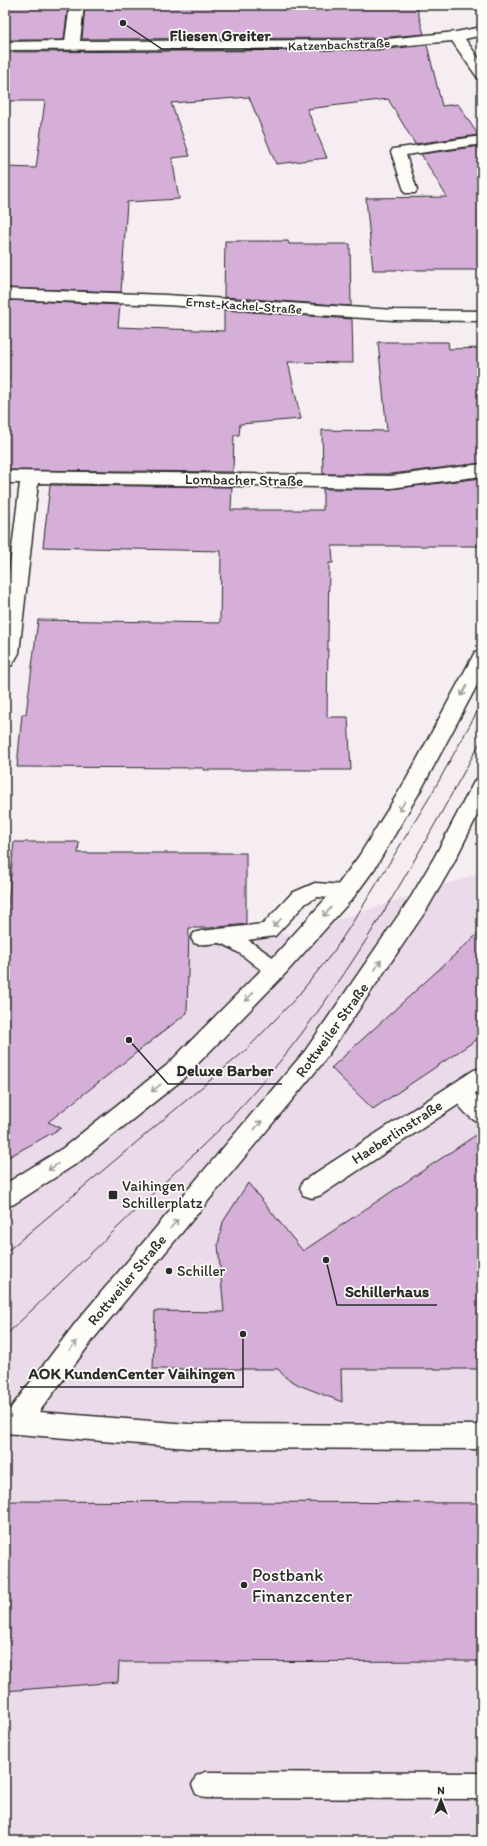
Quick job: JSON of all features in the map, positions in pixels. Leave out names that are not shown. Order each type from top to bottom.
[{"type":"street","points":[[72,46],[77,5]]},
{"type":"street","name":"Katzenbachstraße","points":[[5,46],[378,44],[456,36],[482,31]]},
{"type":"street","points":[[456,36],[482,74]]},
{"type":"street","name":"Ernst-Kachel-Straße","points":[[5,294],[166,300],[394,315],[482,316]]},
{"type":"street","name":"Lombacher Straße","points":[[5,477],[391,482],[482,470]]},
{"type":"street","points":[[5,660],[9,653],[30,477]]},
{"type":"street","points":[[5,1197],[70,1155],[174,1074],[276,969],[345,892],[367,862],[415,784],[482,657]]},
{"type":"street","name":"Rottweiler Straße","points":[[11,1421],[313,1058],[372,974],[418,903],[445,858],[482,785]]},
{"type":"street","name":"Haeberlinstraße","points":[[312,1188],[482,1077]]},
{"type":"street","points":[[11,1421],[188,1436],[482,1437]]},
{"type":"lane","points":[[410,190],[398,152],[482,140]]},
{"type":"lane","points":[[201,938],[225,937],[268,931],[299,898],[315,890],[345,892]]},
{"type":"lane","points":[[225,937],[246,948],[276,969]]},
{"type":"lane","points":[[460,1091],[482,1116]]},
{"type":"lane","points":[[205,1785],[482,1786]]},
{"type":"shaded area","points":[[482,865],[482,1841],[5,1841],[5,943],[112,935],[294,934],[477,874]]},
{"type":"building","points":[[5,5],[68,5],[64,40],[5,40]]},
{"type":"building","points":[[85,5],[416,5],[424,34],[378,38],[82,39]]},
{"type":"building","points":[[427,45],[442,106],[458,104],[478,135],[415,144],[388,99],[307,109],[327,158],[276,164],[249,97],[171,103],[190,156],[172,158],[179,199],[127,202],[121,292],[5,288],[5,167],[36,168],[45,101],[5,101],[5,52],[378,50]]},
{"type":"building","points":[[482,146],[482,270],[373,270],[366,198],[447,197],[421,154]]},
{"type":"building","points":[[225,241],[288,241],[289,244],[350,244],[351,306],[224,297]]},
{"type":"building","points":[[5,300],[120,305],[118,327],[224,331],[224,310],[352,319],[353,363],[288,362],[301,419],[240,424],[239,435],[234,435],[233,472],[5,470]]},
{"type":"building","points":[[378,342],[448,342],[449,349],[482,348],[482,463],[391,474],[323,474],[322,430],[387,431]]},
{"type":"building","points":[[482,478],[482,546],[332,546],[333,563],[329,563],[327,717],[348,717],[351,770],[204,770],[204,768],[17,767],[22,714],[26,714],[38,620],[220,623],[221,551],[43,547],[50,485],[232,487],[231,510],[323,510],[323,489],[391,489]]},
{"type":"building","points":[[14,842],[79,842],[78,853],[246,853],[246,924],[210,928],[189,928],[187,1013],[48,1122],[61,1128],[5,1159],[5,936]]},
{"type":"building","points":[[482,930],[482,1036],[373,1109],[331,1068]]},
{"type":"building","points":[[482,1131],[482,1369],[341,1369],[342,1402],[299,1385],[285,1377],[278,1369],[153,1369],[155,1311],[224,1312],[218,1245],[223,1222],[248,1183],[303,1251]]},
{"type":"building","name":"Postbank Finanzcenter","points":[[5,1501],[482,1503],[482,1661],[119,1662],[118,1682],[5,1691]]},
{"type":"tram line","points":[[5,1253],[246,1050],[296,998],[334,951],[363,906],[431,795],[482,703]]},
{"type":"tram line","points":[[5,1336],[226,1123],[265,1080],[301,1035],[335,988],[397,890],[482,739]]},
{"type":"place","name":"Fliesen Greiter","points":[[123,23]]},
{"type":"place","name":"Deluxe Barber","points":[[129,1040]]},
{"type":"place","name":"Vaihingen Schillerplatz","points":[[113,1195]]},
{"type":"place","name":"Schillerhaus","points":[[326,1260]]},
{"type":"place","name":"Schiller","points":[[169,1271]]},
{"type":"place","name":"AOK KundenCenter Vaihingen","points":[[243,1334]]},
{"type":"place","name":"Postbank Finanzcenter","points":[[244,1585]]}]
